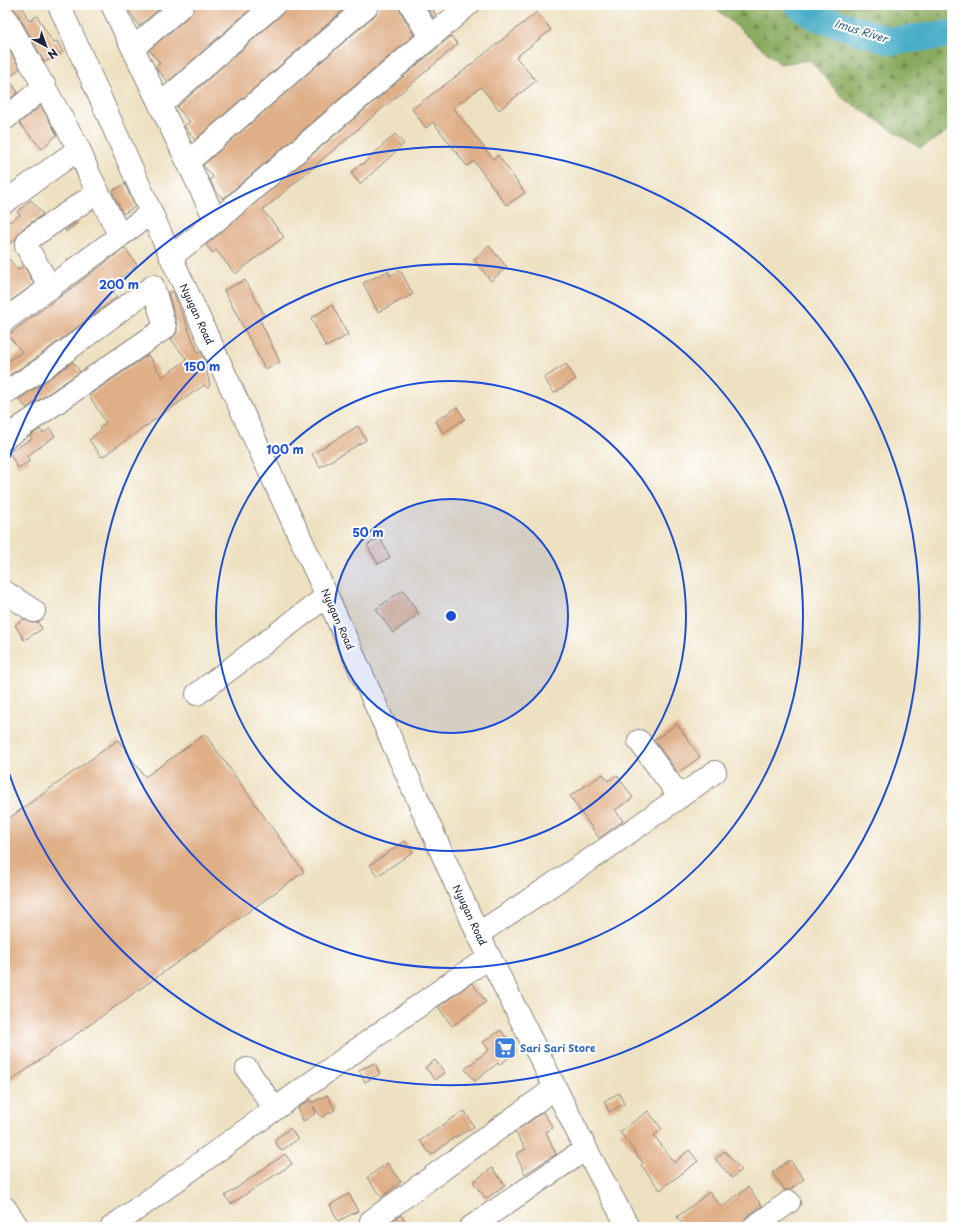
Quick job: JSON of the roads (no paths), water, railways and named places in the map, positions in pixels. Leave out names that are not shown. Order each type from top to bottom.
[{"type":"street","name":"Nyugan Road","points":[[59,5],[151,213],[328,596],[478,934],[586,1149],[628,1227]]},
{"type":"street","points":[[112,5],[216,221]]},
{"type":"street","points":[[133,48],[183,5]]},
{"type":"street","points":[[160,105],[274,5]]},
{"type":"street","points":[[188,162],[368,5]]},
{"type":"street","points":[[411,5],[430,37]]},
{"type":"street","points":[[5,393],[42,369],[153,286],[216,221],[468,5]]},
{"type":"street","points":[[5,17],[12,47],[45,86],[79,149],[120,236]]},
{"type":"street","points":[[5,119],[45,86]]},
{"type":"street","points":[[5,202],[79,149]]},
{"type":"street","points":[[51,288],[26,246],[29,239],[98,192]]},
{"type":"street","points":[[5,320],[51,288],[151,213]]},
{"type":"street","points":[[5,438],[164,328],[153,286]]},
{"type":"street","points":[[5,592],[34,611]]},
{"type":"street","points":[[197,694],[328,596]]},
{"type":"street","points":[[639,741],[680,797]]},
{"type":"street","points":[[478,934],[594,857],[714,772]]},
{"type":"street","points":[[112,1227],[456,980],[490,958]]},
{"type":"street","points":[[247,1069],[275,1109]]},
{"type":"street","points":[[371,1221],[555,1088]]},
{"type":"street","points":[[471,1227],[586,1149]]},
{"type":"street","points":[[754,1227],[789,1202]]},
{"type":"street","points":[[5,1208],[18,1227]]},
{"type":"waterway","name":"Imus River","points":[[799,5],[817,17],[891,41],[952,34]]},
{"type":"place","name":"Sari Sari Store","points":[[505,1048]]}]
